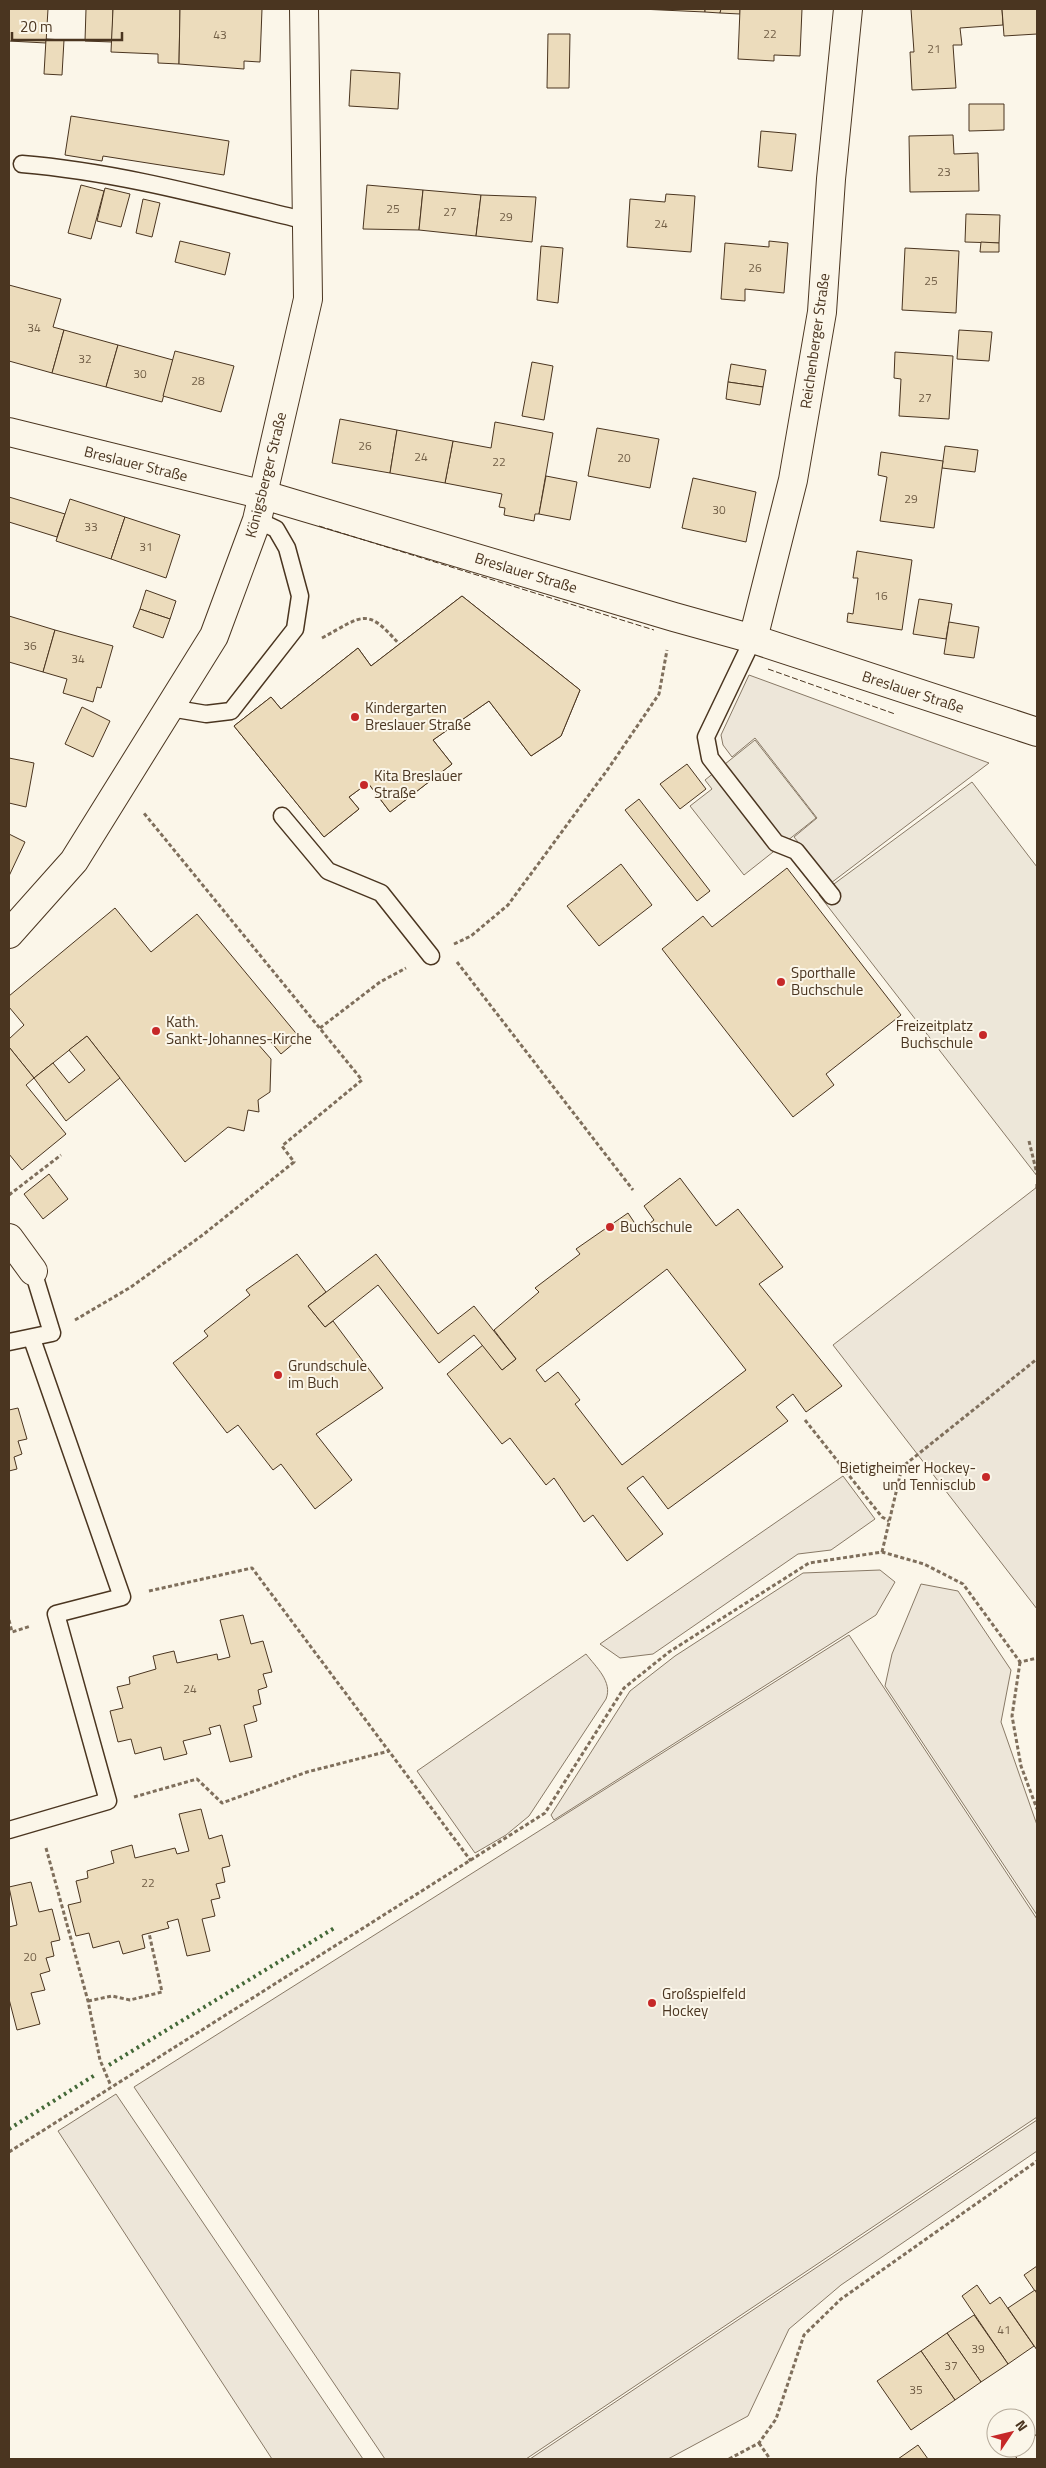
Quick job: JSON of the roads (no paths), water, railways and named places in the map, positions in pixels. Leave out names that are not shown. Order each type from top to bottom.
[{"type":"street","name":"Königsberger Straße","points":[[9,934],[74,861],[214,636],[261,507],[308,299],[304,9]]},
{"type":"street","name":"Reichenberger Straße","points":[[753,639],[793,480],[822,312],[831,179],[848,9]]},
{"type":"street","name":"Breslauer Straße","points":[[9,432],[261,507],[753,639],[1037,732]]},
{"type":"street","points":[[9,1238],[33,1271]]},
{"type":"lane","points":[[22,164],[70,168],[154,184],[307,221]]},
{"type":"lane","points":[[170,708],[206,714],[231,711],[295,629],[300,596],[287,548],[261,507]]},
{"type":"lane","points":[[753,639],[706,737],[710,758],[776,843],[796,851],[832,896]]},
{"type":"lane","points":[[282,816],[328,871],[381,894],[431,956]]},
{"type":"lane","points":[[9,1342],[32,1339],[52,1333],[33,1271]]},
{"type":"lane","points":[[9,1830],[108,1802],[56,1614],[122,1597],[32,1339]]},
{"type":"place","name":"Kindergarten Breslauer Straße","points":[[355,717]]},
{"type":"place","name":"Kita Breslauer Straße","points":[[364,785]]},
{"type":"place","name":"Sporthalle Buchschule","points":[[781,982]]},
{"type":"place","name":"Kath. Sankt-Johannes-Kirche","points":[[156,1031]]},
{"type":"place","name":"Freizeitplatz Buchschule","points":[[983,1035]]},
{"type":"place","name":"Buchschule","points":[[610,1227]]},
{"type":"place","name":"Grundschule im Buch","points":[[278,1375]]},
{"type":"place","name":"Bietigheimer Hockey- und Tennisclub","points":[[986,1477]]},
{"type":"place","name":"Großspielfeld Hockey","points":[[652,2003]]}]
